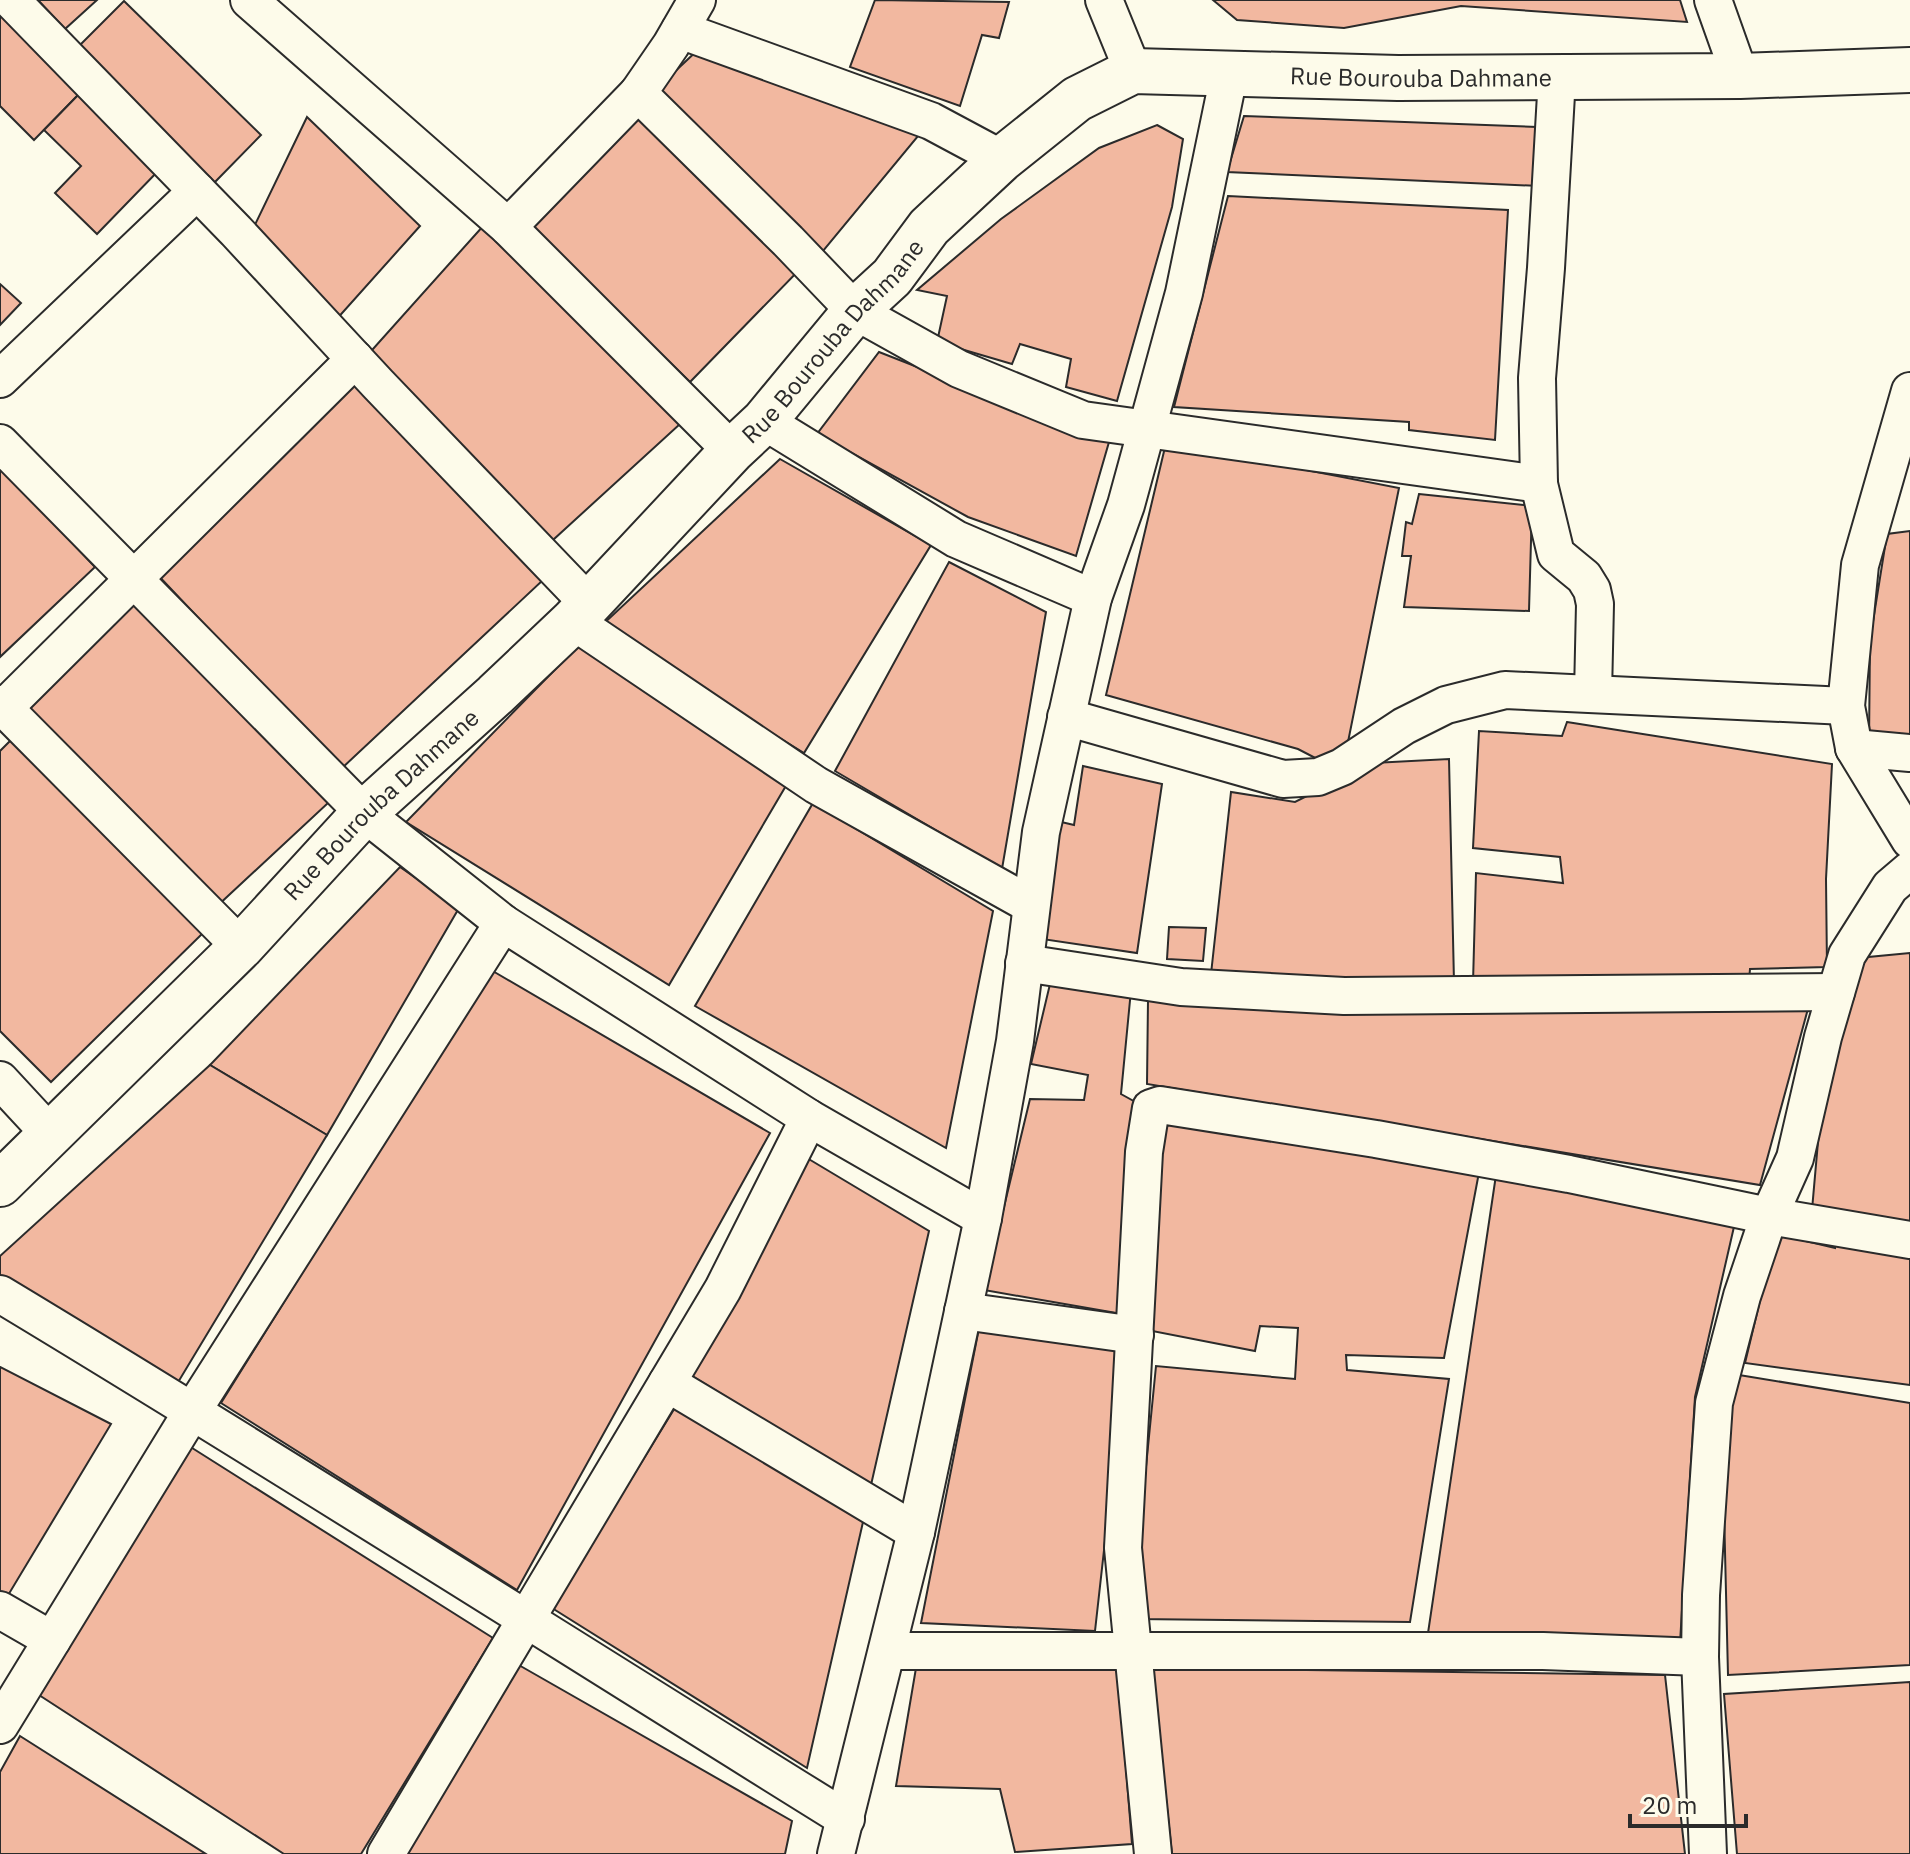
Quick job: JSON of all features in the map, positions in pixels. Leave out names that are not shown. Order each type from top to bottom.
[{"type":"street","points":[[11,0],[355,359],[581,612],[816,785],[1031,905]]},
{"type":"street","points":[[249,0],[508,227],[732,451]]},
{"type":"street","points":[[1104,0],[1133,71]]},
{"type":"street","points":[[1713,0],[1740,76]]},
{"type":"street","points":[[508,227],[638,93],[689,15],[931,121],[1002,159]]},
{"type":"street","name":"Rue Bourouba Dahmane","points":[[0,1184],[241,947],[364,813],[495,695],[581,612],[764,421],[855,311],[892,277],[929,227],[1002,159],[1077,99],[1133,71],[1398,78],[1740,76],[1910,70]]},
{"type":"street","points":[[836,1854],[916,1532],[983,1218],[1015,1041],[1041,832],[1066,717],[1093,598],[1126,505],[1184,293],[1229,75]]},
{"type":"street","points":[[1557,77],[1537,378],[1539,484],[1556,554],[1584,577],[1592,590],[1595,604],[1593,694]]},
{"type":"street","points":[[638,93],[855,311],[959,369],[1083,420],[1539,484]]},
{"type":"street","points":[[0,379],[197,191]]},
{"type":"street","points":[[241,947],[2,706],[355,359]]},
{"type":"street","points":[[1910,391],[1860,565],[1846,706],[1854,748],[1910,840]]},
{"type":"street","points":[[764,421],[956,539],[1093,598]]},
{"type":"street","points":[[0,443],[364,813],[503,923],[809,1118],[983,1218]]},
{"type":"street","points":[[1066,717],[1283,779],[1318,777],[1342,767],[1404,726],[1446,705],[1505,690],[1846,706]]},
{"type":"street","points":[[1854,748],[1910,753]]},
{"type":"street","points":[[1708,1854],[1700,1657],[1701,1595],[1714,1403],[1742,1296],[1769,1216],[1795,1158],[1847,955],[1890,887],[1910,870]]},
{"type":"street","points":[[0,1725],[193,1410],[503,923]]},
{"type":"street","points":[[1024,963],[1181,987],[1344,996],[1836,992]]},
{"type":"street","points":[[0,1080],[50,1134]]},
{"type":"street","points":[[1153,1854],[1123,1548],[1144,1152],[1151,1108],[1160,1105],[1360,1136],[1569,1174],[1769,1216],[1910,1240]]},
{"type":"street","points":[[386,1854],[723,1289],[809,1118]]},
{"type":"street","points":[[0,1294],[193,1410],[525,1621],[846,1819]]},
{"type":"street","points":[[963,1311],[1135,1335]]},
{"type":"street","points":[[667,1383],[916,1532]]},
{"type":"street","points":[[0,1610],[52,1640]]},
{"type":"street","points":[[887,1651],[1543,1651],[1700,1657]]},
{"type":"building","points":[[38,0],[97,0],[65,29]]},
{"type":"building","points":[[875,0],[1009,2],[999,38],[982,35],[960,106],[850,67]]},
{"type":"building","points":[[1213,0],[1680,0],[1687,22],[1461,6],[1344,28],[1237,20]]},
{"type":"building","points":[[124,1],[261,135],[214,183],[77,48]]},
{"type":"building","points":[[0,12],[82,91],[34,140],[0,106]]},
{"type":"building","points":[[702,46],[928,124],[818,257],[651,94]]},
{"type":"building","points":[[82,91],[161,168],[97,234],[55,193],[81,166],[44,130]]},
{"type":"building","points":[[631,105],[804,265],[690,382],[526,223]]},
{"type":"building","points":[[1244,116],[1537,127],[1539,186],[1227,172]]},
{"type":"building","points":[[307,117],[420,226],[335,321],[251,233]]},
{"type":"building","points":[[1157,125],[1183,139],[1172,207],[1117,401],[1066,387],[1071,359],[1020,344],[1012,364],[937,342],[947,296],[917,290],[1001,219],[1099,148]]},
{"type":"building","points":[[1228,196],[1508,210],[1495,440],[1409,430],[1409,422],[1174,407]]},
{"type":"building","points":[[484,225],[680,424],[542,550],[364,359]]},
{"type":"building","points":[[0,284],[21,303],[0,325]]},
{"type":"building","points":[[879,352],[1109,442],[1076,556],[968,517],[817,434]]},
{"type":"building","points":[[355,382],[543,580],[341,769],[154,571]]},
{"type":"building","points":[[1166,443],[1399,488],[1347,747],[1323,762],[1298,749],[1106,695]]},
{"type":"building","points":[[780,459],[931,545],[804,753],[600,627]]},
{"type":"building","points":[[0,467],[95,567],[0,657]]},
{"type":"building","points":[[1419,494],[1532,506],[1529,611],[1404,607],[1411,556],[1402,556],[1406,522],[1412,524]]},
{"type":"building","points":[[1910,531],[1910,744],[1869,743],[1870,640],[1887,534]]},
{"type":"building","points":[[949,562],[1046,612],[1002,869],[835,771]]},
{"type":"building","points":[[137,600],[328,803],[215,908],[24,705]]},
{"type":"building","points":[[579,645],[787,784],[669,985],[406,822]]},
{"type":"building","points":[[1567,722],[1832,764],[1826,879],[1827,967],[1750,969],[1749,981],[1473,983],[1476,873],[1563,883],[1560,857],[1473,848],[1479,731],[1562,736]]},
{"type":"building","points":[[11,740],[203,933],[51,1082],[0,1031],[0,751]]},
{"type":"building","points":[[1449,759],[1454,982],[1357,983],[1211,974],[1231,792],[1295,802],[1373,763]]},
{"type":"building","points":[[1083,766],[1162,784],[1137,953],[1042,939],[1057,821],[1074,825]]},
{"type":"building","points":[[813,803],[993,911],[946,1148],[695,1006]]},
{"type":"building","points":[[400,867],[459,908],[327,1135],[210,1065]]},
{"type":"building","points":[[1169,927],[1206,928],[1203,961],[1167,959]]},
{"type":"building","points":[[1910,953],[1910,1223],[1812,1210],[1820,1119],[1858,958]]},
{"type":"building","points":[[491,970],[770,1133],[517,1590],[221,1403]]},
{"type":"building","points":[[1050,984],[1131,990],[1121,1094],[1139,1104],[1122,1314],[984,1290],[1030,1099],[1084,1100],[1088,1075],[1031,1064]]},
{"type":"building","points":[[1148,1000],[1809,1005],[1760,1185],[1147,1084]]},
{"type":"building","points":[[210,1065],[327,1135],[177,1384],[0,1278],[0,1256]]},
{"type":"building","points":[[1154,1122],[1480,1167],[1444,1358],[1346,1355],[1347,1370],[1449,1379],[1410,1622],[1136,1619],[1141,1517],[1156,1366],[1295,1379],[1298,1328],[1260,1326],[1255,1351],[1147,1330]]},
{"type":"building","points":[[807,1158],[929,1231],[871,1485],[687,1373]]},
{"type":"building","points":[[1496,1175],[1736,1218],[1695,1397],[1680,1643],[1428,1633]]},
{"type":"building","points":[[1835,1232],[1910,1248],[1910,1385],[1745,1363],[1776,1234],[1835,1248]]},
{"type":"building","points":[[979,1328],[1127,1344],[1095,1631],[921,1623]]},
{"type":"building","points":[[0,1367],[111,1424],[7,1597],[0,1593]]},
{"type":"building","points":[[1733,1374],[1910,1403],[1910,1665],[1728,1675],[1723,1469]]},
{"type":"building","points":[[676,1406],[863,1522],[807,1768],[552,1608]]},
{"type":"building","points":[[189,1446],[493,1638],[361,1854],[284,1854],[39,1695]]},
{"type":"building","points":[[517,1664],[792,1821],[785,1854],[398,1854]]},
{"type":"building","points":[[1118,1666],[1132,1844],[1015,1852],[1000,1789],[896,1786],[916,1668]]},
{"type":"building","points":[[1152,1668],[1665,1675],[1685,1854],[1172,1854]]},
{"type":"building","points":[[1910,1682],[1910,1854],[1737,1854],[1724,1694]]},
{"type":"building","points":[[20,1736],[206,1854],[0,1854],[0,1772]]}]
